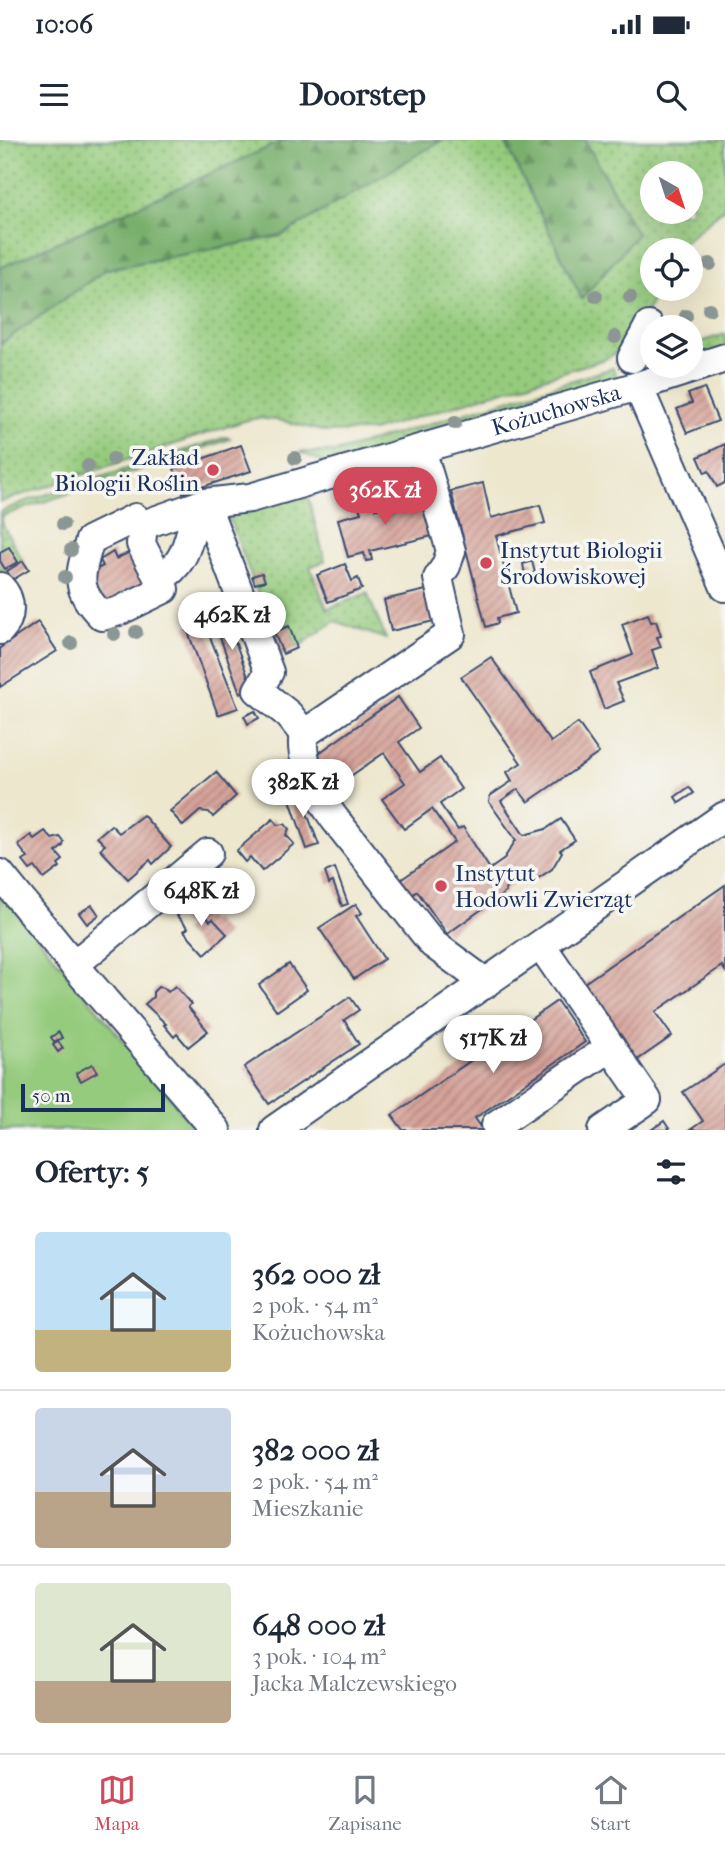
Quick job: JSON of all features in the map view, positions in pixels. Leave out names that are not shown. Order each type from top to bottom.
[{"type":"street","points":[[632,358],[640,343]]},
{"type":"street","points":[[638,386],[725,358]]},
{"type":"street","name":"Kożuchowska","points":[[159,579],[164,589],[119,611],[102,615],[90,604],[80,585],[80,575],[90,540],[135,518],[143,525],[183,509],[250,498],[638,386],[725,587]]},
{"type":"street","points":[[421,449],[451,551],[438,578],[451,634],[304,734],[301,746],[320,799],[433,944],[478,977],[484,985]]},
{"type":"street","points":[[202,505],[269,672],[258,690],[289,715],[304,734]]},
{"type":"street","points":[[143,525],[141,544],[159,579],[172,572],[182,560],[202,505]]},
{"type":"street","points":[[0,587],[9,602],[8,614],[0,630]]},
{"type":"street","points":[[274,1130],[725,816]]},
{"type":"street","points":[[74,965],[208,853]]},
{"type":"street","points":[[0,874],[74,965],[216,1130]]},
{"type":"street","points":[[541,945],[647,1100],[604,1130]]},
{"type":"street","points":[[500,1130],[496,1125],[611,1047]]},
{"type":"green space","points":[[0,140],[285,140],[0,268]]},
{"type":"green space","points":[[285,140],[442,140],[281,236],[107,269],[0,344],[0,268]]},
{"type":"green space","points":[[442,140],[504,140],[582,299],[637,234],[585,140],[725,140],[725,208],[689,238],[640,238],[640,301],[652,301],[646,315],[640,315],[640,326],[632,338],[605,359],[372,431],[326,432],[283,421],[258,418],[244,421],[0,502],[0,344],[107,269],[280,236]]},
{"type":"green space","points":[[504,140],[585,140],[637,234],[582,299]]},
{"type":"green space","points":[[725,334],[725,350],[703,356],[703,341]]},
{"type":"green space","points":[[613,368],[619,383],[328,464],[299,452],[336,452]]},
{"type":"green space","points":[[226,437],[230,439],[2,516],[1,522],[23,561],[0,572],[0,512],[23,502]]},
{"type":"green space","points":[[306,489],[325,561],[310,567],[327,609],[367,593],[386,639],[335,621],[297,648],[289,627],[281,654],[227,513]]},
{"type":"green space","points":[[0,891],[197,1130],[0,1130]]},
{"type":"building","points":[[704,388],[718,421],[687,433],[677,409],[692,403],[688,394]]},
{"type":"building","points":[[725,444],[725,483],[717,487],[709,471],[705,473],[698,457]]},
{"type":"building","name":"Zakład Biologii Roślin","points":[[241,445],[251,471],[183,493],[174,469]]},
{"type":"building","name":"Instytut Biologii Środowiskowej","points":[[483,483],[491,518],[540,505],[545,523],[496,536],[516,613],[497,618],[498,623],[486,627],[451,491]]},
{"type":"building","points":[[423,497],[432,536],[370,551],[372,560],[366,561],[364,553],[348,557],[338,519],[361,513],[359,507],[374,503],[376,509]]},
{"type":"building","points":[[9,547],[18,562],[5,569],[0,561],[0,552]]},
{"type":"building","points":[[132,551],[149,582],[105,606],[88,574],[103,566],[100,560],[113,552],[116,559]]},
{"type":"building","points":[[23,561],[29,570],[12,580],[7,571]]},
{"type":"building","points":[[532,561],[535,573],[525,575],[523,564]]},
{"type":"building","points":[[345,564],[352,581],[358,578],[362,589],[328,602],[317,575]]},
{"type":"building","points":[[262,573],[265,581],[255,584],[252,576]]},
{"type":"building","points":[[426,590],[434,621],[391,631],[384,600]]},
{"type":"building","points":[[224,611],[252,688],[240,693],[212,615]]},
{"type":"building","points":[[648,614],[651,622],[656,621],[661,636],[657,637],[661,647],[652,650],[658,668],[616,683],[624,701],[604,709],[590,672],[633,655],[622,624]]},
{"type":"building","points":[[203,619],[238,708],[218,715],[186,626]]},
{"type":"building","points":[[38,622],[57,651],[0,687],[0,648]]},
{"type":"building","points":[[289,626],[297,648],[283,654],[274,632]]},
{"type":"building","points":[[491,657],[551,742],[578,723],[599,753],[528,802],[518,789],[501,801],[524,835],[546,829],[561,819],[575,840],[560,850],[562,852],[552,869],[537,879],[518,880],[505,890],[506,892],[447,934],[417,891],[410,897],[399,881],[455,842],[432,809],[404,829],[382,799],[405,783],[384,753],[333,788],[312,758],[398,697],[419,728],[399,742],[420,772],[440,758],[461,789],[440,804],[458,830],[463,827],[490,869],[503,860],[516,840],[489,802],[490,796],[512,781],[507,772],[521,763],[461,677]]},
{"type":"building","points":[[255,711],[259,718],[248,724],[244,716]]},
{"type":"building","points":[[216,772],[236,796],[213,817],[209,812],[200,811],[183,826],[170,811]]},
{"type":"building","points":[[297,787],[319,845],[307,849],[287,791]]},
{"type":"building","points":[[689,787],[694,793],[679,803],[675,797]]},
{"type":"building","points":[[143,815],[171,847],[153,864],[150,860],[128,879],[100,849],[105,845],[97,837],[111,825],[119,833]]},
{"type":"building","points":[[273,819],[278,825],[285,824],[289,829],[286,835],[294,844],[262,871],[250,857],[245,862],[236,851]]},
{"type":"building","points":[[45,831],[52,839],[60,837],[64,842],[56,852],[63,860],[58,864],[60,867],[44,879],[35,867],[30,870],[23,861],[28,858],[18,845],[31,835],[34,839]]},
{"type":"building","points":[[335,868],[348,904],[342,906],[333,882],[329,884],[325,872]]},
{"type":"building","points":[[725,885],[725,971],[722,966],[655,1012],[672,1036],[636,1061],[583,984]]},
{"type":"building","points":[[192,902],[227,934],[205,954],[184,931],[188,928],[177,916]]},
{"type":"building","points":[[356,904],[362,913],[356,916],[384,959],[354,979],[319,928]]},
{"type":"building","points":[[92,905],[99,915],[87,924],[79,913]]},
{"type":"building","points":[[289,964],[307,990],[277,1011],[259,985]]},
{"type":"building","points":[[175,986],[191,1004],[188,1007],[208,1031],[188,1047],[177,1034],[174,1037],[164,1025],[166,1024],[145,1004],[153,997],[153,992],[158,987],[168,992]]},
{"type":"building","points":[[350,997],[359,1010],[344,1020],[359,1044],[269,1104],[244,1067]]},
{"type":"building","points":[[557,1001],[585,1042],[475,1118],[483,1130],[403,1130],[392,1115]]},
{"type":"building","points":[[59,1032],[62,1038],[54,1042],[51,1037]]},
{"type":"building","points":[[58,1041],[63,1048],[58,1052],[53,1045]]},
{"type":"building","points":[[92,1064],[97,1072],[81,1081],[76,1073]]},
{"type":"building","points":[[725,1064],[725,1130],[690,1130],[703,1121],[683,1092]]},
{"type":"building","points":[[664,1121],[670,1130],[651,1130]]},
{"type":"place","name":"Zakład Biologii Roślin","points":[[213,470]]},
{"type":"place","name":"Instytut Biologii Środowiskowej","points":[[486,563]]},
{"type":"place","name":"Instytut Hodowli Zwierząt","points":[[441,886]]}]
